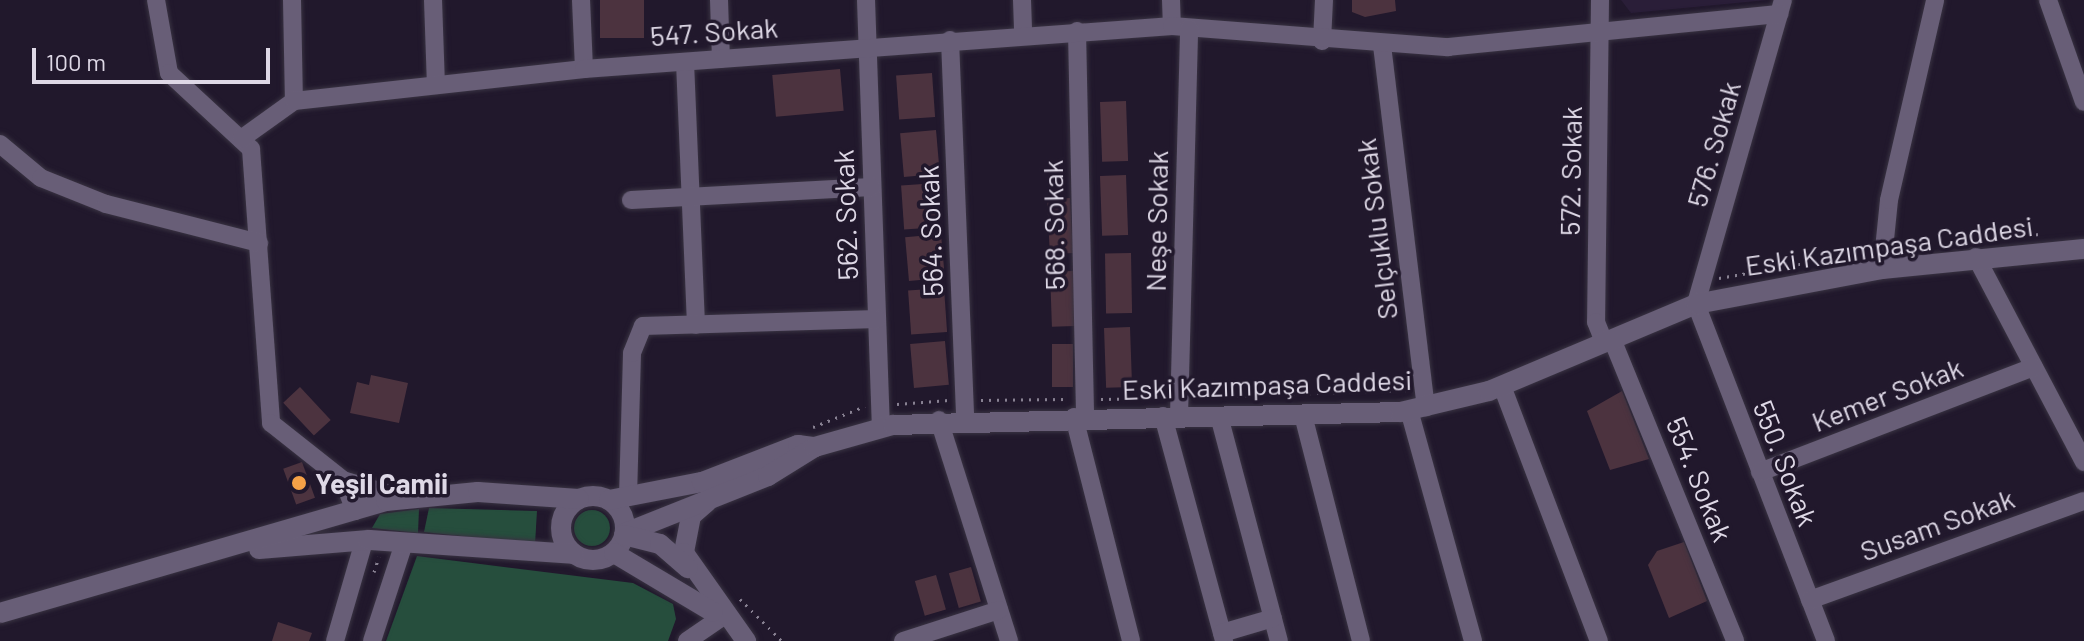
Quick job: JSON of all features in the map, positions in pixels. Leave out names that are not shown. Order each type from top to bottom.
[{"type":"street","points":[[156,0],[169,73],[241,139],[255,167],[271,423],[343,480],[403,498]]},
{"type":"street","points":[[292,0],[294,101]]},
{"type":"street","points":[[433,0],[436,84]]},
{"type":"street","points":[[581,0],[584,69]]},
{"type":"street","points":[[719,0],[721,59]]},
{"type":"street","name":"562. Sokak","points":[[866,0],[881,427]]},
{"type":"street","points":[[1022,0],[1023,35]]},
{"type":"street","name":"Neşe Sokak","points":[[1171,0],[1180,27],[1174,410],[1223,637]]},
{"type":"street","points":[[1322,41],[1324,0]]},
{"type":"street","name":"572. Sokak","points":[[1600,0],[1596,322],[1608,340]]},
{"type":"street","points":[[1882,269],[1889,200],[1935,0]]},
{"type":"street","points":[[2048,0],[2084,102]]},
{"type":"street","name":"547. Sokak","points":[[241,139],[294,101],[584,69],[1077,31],[1180,27],[1382,45],[1601,36],[1781,7]]},
{"type":"street","name":"576. Sokak","points":[[1696,304],[1781,7]]},
{"type":"street","name":"568. Sokak","points":[[1077,31],[1081,411],[1131,641]]},
{"type":"street","name":"564. Sokak","points":[[950,40],[965,410]]},
{"type":"street","name":"Selçuklu Sokak","points":[[1382,45],[1419,402],[1473,641]]},
{"type":"street","points":[[685,62],[696,325]]},
{"type":"street","points":[[0,144],[41,178],[106,204],[259,243]]},
{"type":"street","points":[[631,200],[872,187]]},
{"type":"street","points":[[1974,249],[2084,462]]},
{"type":"street","name":"Eski Kazımpaşa Caddesi","points":[[230,549],[403,498],[546,492],[579,499],[628,497],[702,482],[810,439],[939,420],[965,410],[1174,410],[1219,416],[1303,415],[1419,402],[1502,386],[1696,304],[1974,249],[2084,249]]},
{"type":"street","name":"550. Sokak","points":[[1696,304],[1826,641]]},
{"type":"street","points":[[621,540],[622,514],[628,497],[636,334],[657,324],[877,319]]},
{"type":"street","name":"554. Sokak","points":[[1608,340],[1735,641]]},
{"type":"street","name":"Kemer Sokak","points":[[1760,472],[2034,367]]},
{"type":"street","points":[[1502,386],[1599,641]]},
{"type":"street","points":[[1303,415],[1361,641]]},
{"type":"street","points":[[1219,416],[1279,641]]},
{"type":"street","points":[[939,420],[1009,641]]},
{"type":"street","name":"Eski Kazımpaşa Caddesi","points":[[621,540],[713,497],[810,439]]},
{"type":"street","points":[[335,641],[364,541],[343,480]]},
{"type":"street","points":[[713,497],[687,529],[684,553],[691,571],[722,617]]},
{"type":"street","points":[[574,554],[561,525],[579,499]]},
{"type":"street","name":"Susam Sokak","points":[[1810,600],[2084,501]]},
{"type":"street","points":[[621,540],[722,617],[746,641]]},
{"type":"street","points":[[0,613],[230,549],[364,541],[574,554],[594,560],[621,540],[660,544],[691,571]]},
{"type":"street","points":[[372,641],[404,543]]},
{"type":"street","points":[[903,641],[999,610]]},
{"type":"street","points":[[687,641],[722,617]]},
{"type":"street","points":[[1223,637],[1273,618]]},
{"type":"path","points":[[1974,249],[2056,233]]},
{"type":"path","points":[[1703,281],[1840,257]]},
{"type":"path","points":[[810,439],[880,405],[965,410],[1081,411],[1419,402]]},
{"type":"shaded area","points":[[1621,0],[1767,0],[1631,13]]},
{"type":"green space","points":[[429,508],[537,511],[535,544],[424,532]]},
{"type":"green space","points":[[419,509],[418,533],[372,528],[380,514]]},
{"type":"green space","points":[[592,510],[605,515],[610,528],[605,541],[592,546],[579,541],[574,528],[579,515]]},
{"type":"green space","points":[[417,556],[633,583],[673,604],[676,619],[668,641],[386,641]]},
{"type":"building","points":[[600,0],[644,0],[644,38],[600,38]]},
{"type":"building","points":[[1352,0],[1395,0],[1396,11],[1365,17],[1352,12]]},
{"type":"building","points":[[840,69],[844,111],[776,117],[772,75]]},
{"type":"building","points":[[932,73],[935,117],[899,119],[896,76]]},
{"type":"building","points":[[1126,101],[1128,161],[1102,162],[1100,102]]},
{"type":"building","points":[[936,130],[940,174],[904,177],[900,133]]},
{"type":"building","points":[[1126,175],[1128,235],[1102,236],[1100,176]]},
{"type":"building","points":[[937,183],[940,227],[904,229],[901,186]]},
{"type":"building","points":[[1070,198],[1073,253],[1050,254],[1047,199]]},
{"type":"building","points":[[941,234],[945,278],[909,281],[905,237]]},
{"type":"building","points":[[1105,253],[1131,253],[1132,313],[1106,313]]},
{"type":"building","points":[[1073,271],[1075,326],[1052,327],[1050,272]]},
{"type":"building","points":[[944,288],[947,332],[911,334],[908,291]]},
{"type":"building","points":[[1130,327],[1132,387],[1106,388],[1104,328]]},
{"type":"building","points":[[945,341],[949,385],[914,388],[910,344]]},
{"type":"building","points":[[1052,344],[1073,344],[1073,387],[1052,387]]},
{"type":"building","points":[[371,375],[408,383],[399,423],[350,413],[357,382],[369,385]]},
{"type":"building","points":[[300,387],[331,420],[314,436],[283,403]]},
{"type":"building","points":[[1622,391],[1649,459],[1610,470],[1587,411]]},
{"type":"building","name":"Yeşil Camii","points":[[302,462],[315,498],[296,505],[283,469]]},
{"type":"building","points":[[1684,542],[1707,601],[1669,618],[1648,565],[1657,551]]},
{"type":"building","points":[[971,567],[981,602],[959,608],[949,573]]},
{"type":"building","points":[[936,575],[946,610],[925,616],[915,581]]},
{"type":"building","points":[[278,622],[312,633],[309,641],[272,641]]},
{"type":"place","name":"Yeşil Camii","points":[[299,483]]}]
